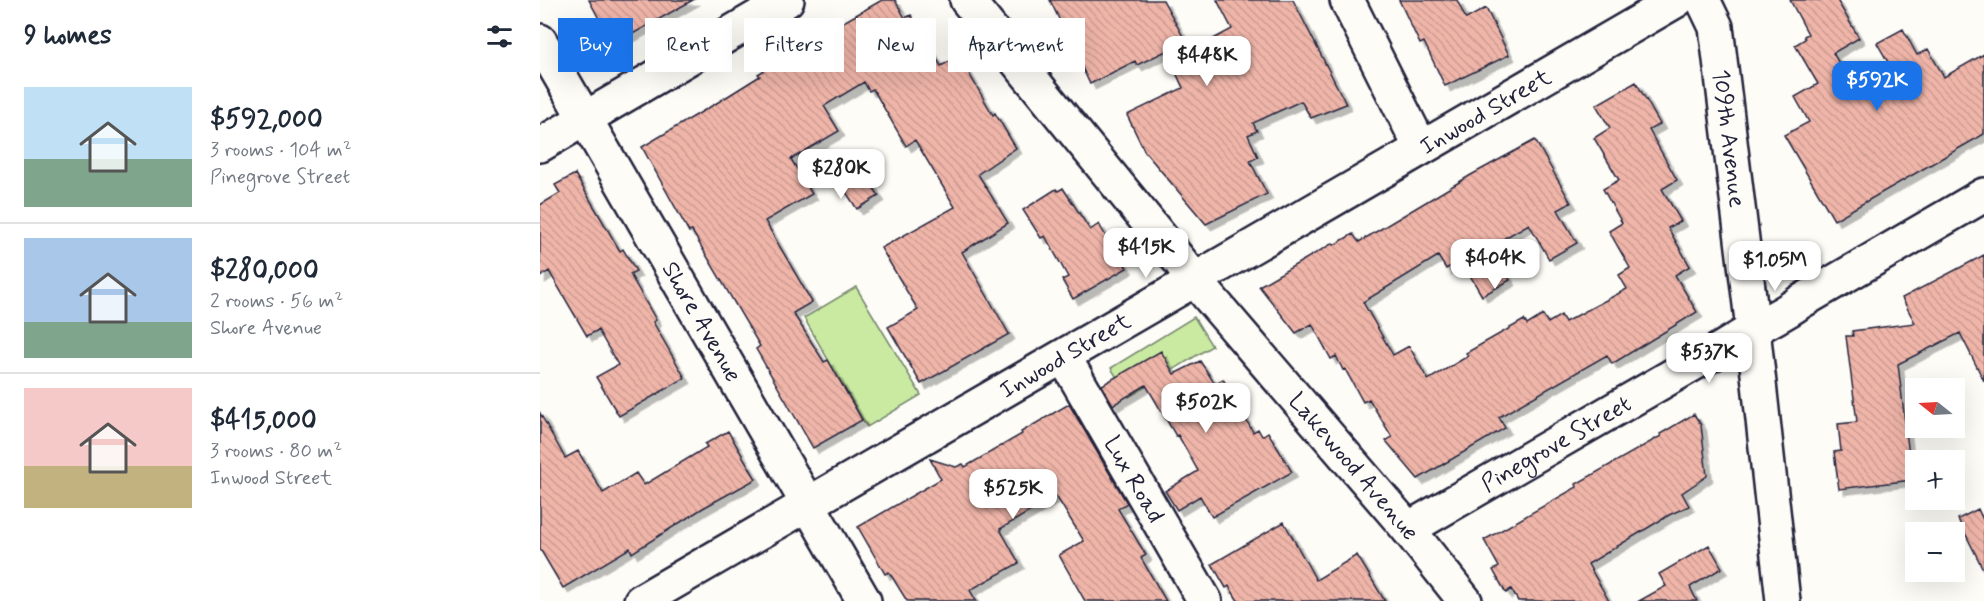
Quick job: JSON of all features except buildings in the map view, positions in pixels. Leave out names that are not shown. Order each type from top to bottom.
[{"type":"street","points":[[540,145],[787,0]]},
{"type":"street","name":"Lakewood Avenue","points":[[966,0],[1195,279],[1408,529],[1465,601]]},
{"type":"street","points":[[1347,0],[1422,148]]},
{"type":"street","name":"Inwood Street","points":[[640,601],[1677,0]]},
{"type":"street","name":"109th Avenue","points":[[1703,0],[1716,27],[1754,329],[1784,601]]},
{"type":"street","name":"Shore Avenue","points":[[540,41],[864,601]]},
{"type":"street","name":"Pinegrove Street","points":[[1408,529],[1698,361],[1714,354],[1984,195]]},
{"type":"street","name":"Lux Road","points":[[1064,357],[1205,601]]},
{"type":"green space","points":[[856,287],[921,395],[867,427],[804,318]]},
{"type":"green space","points":[[1194,317],[1212,346],[1129,397],[1111,368]]}]
